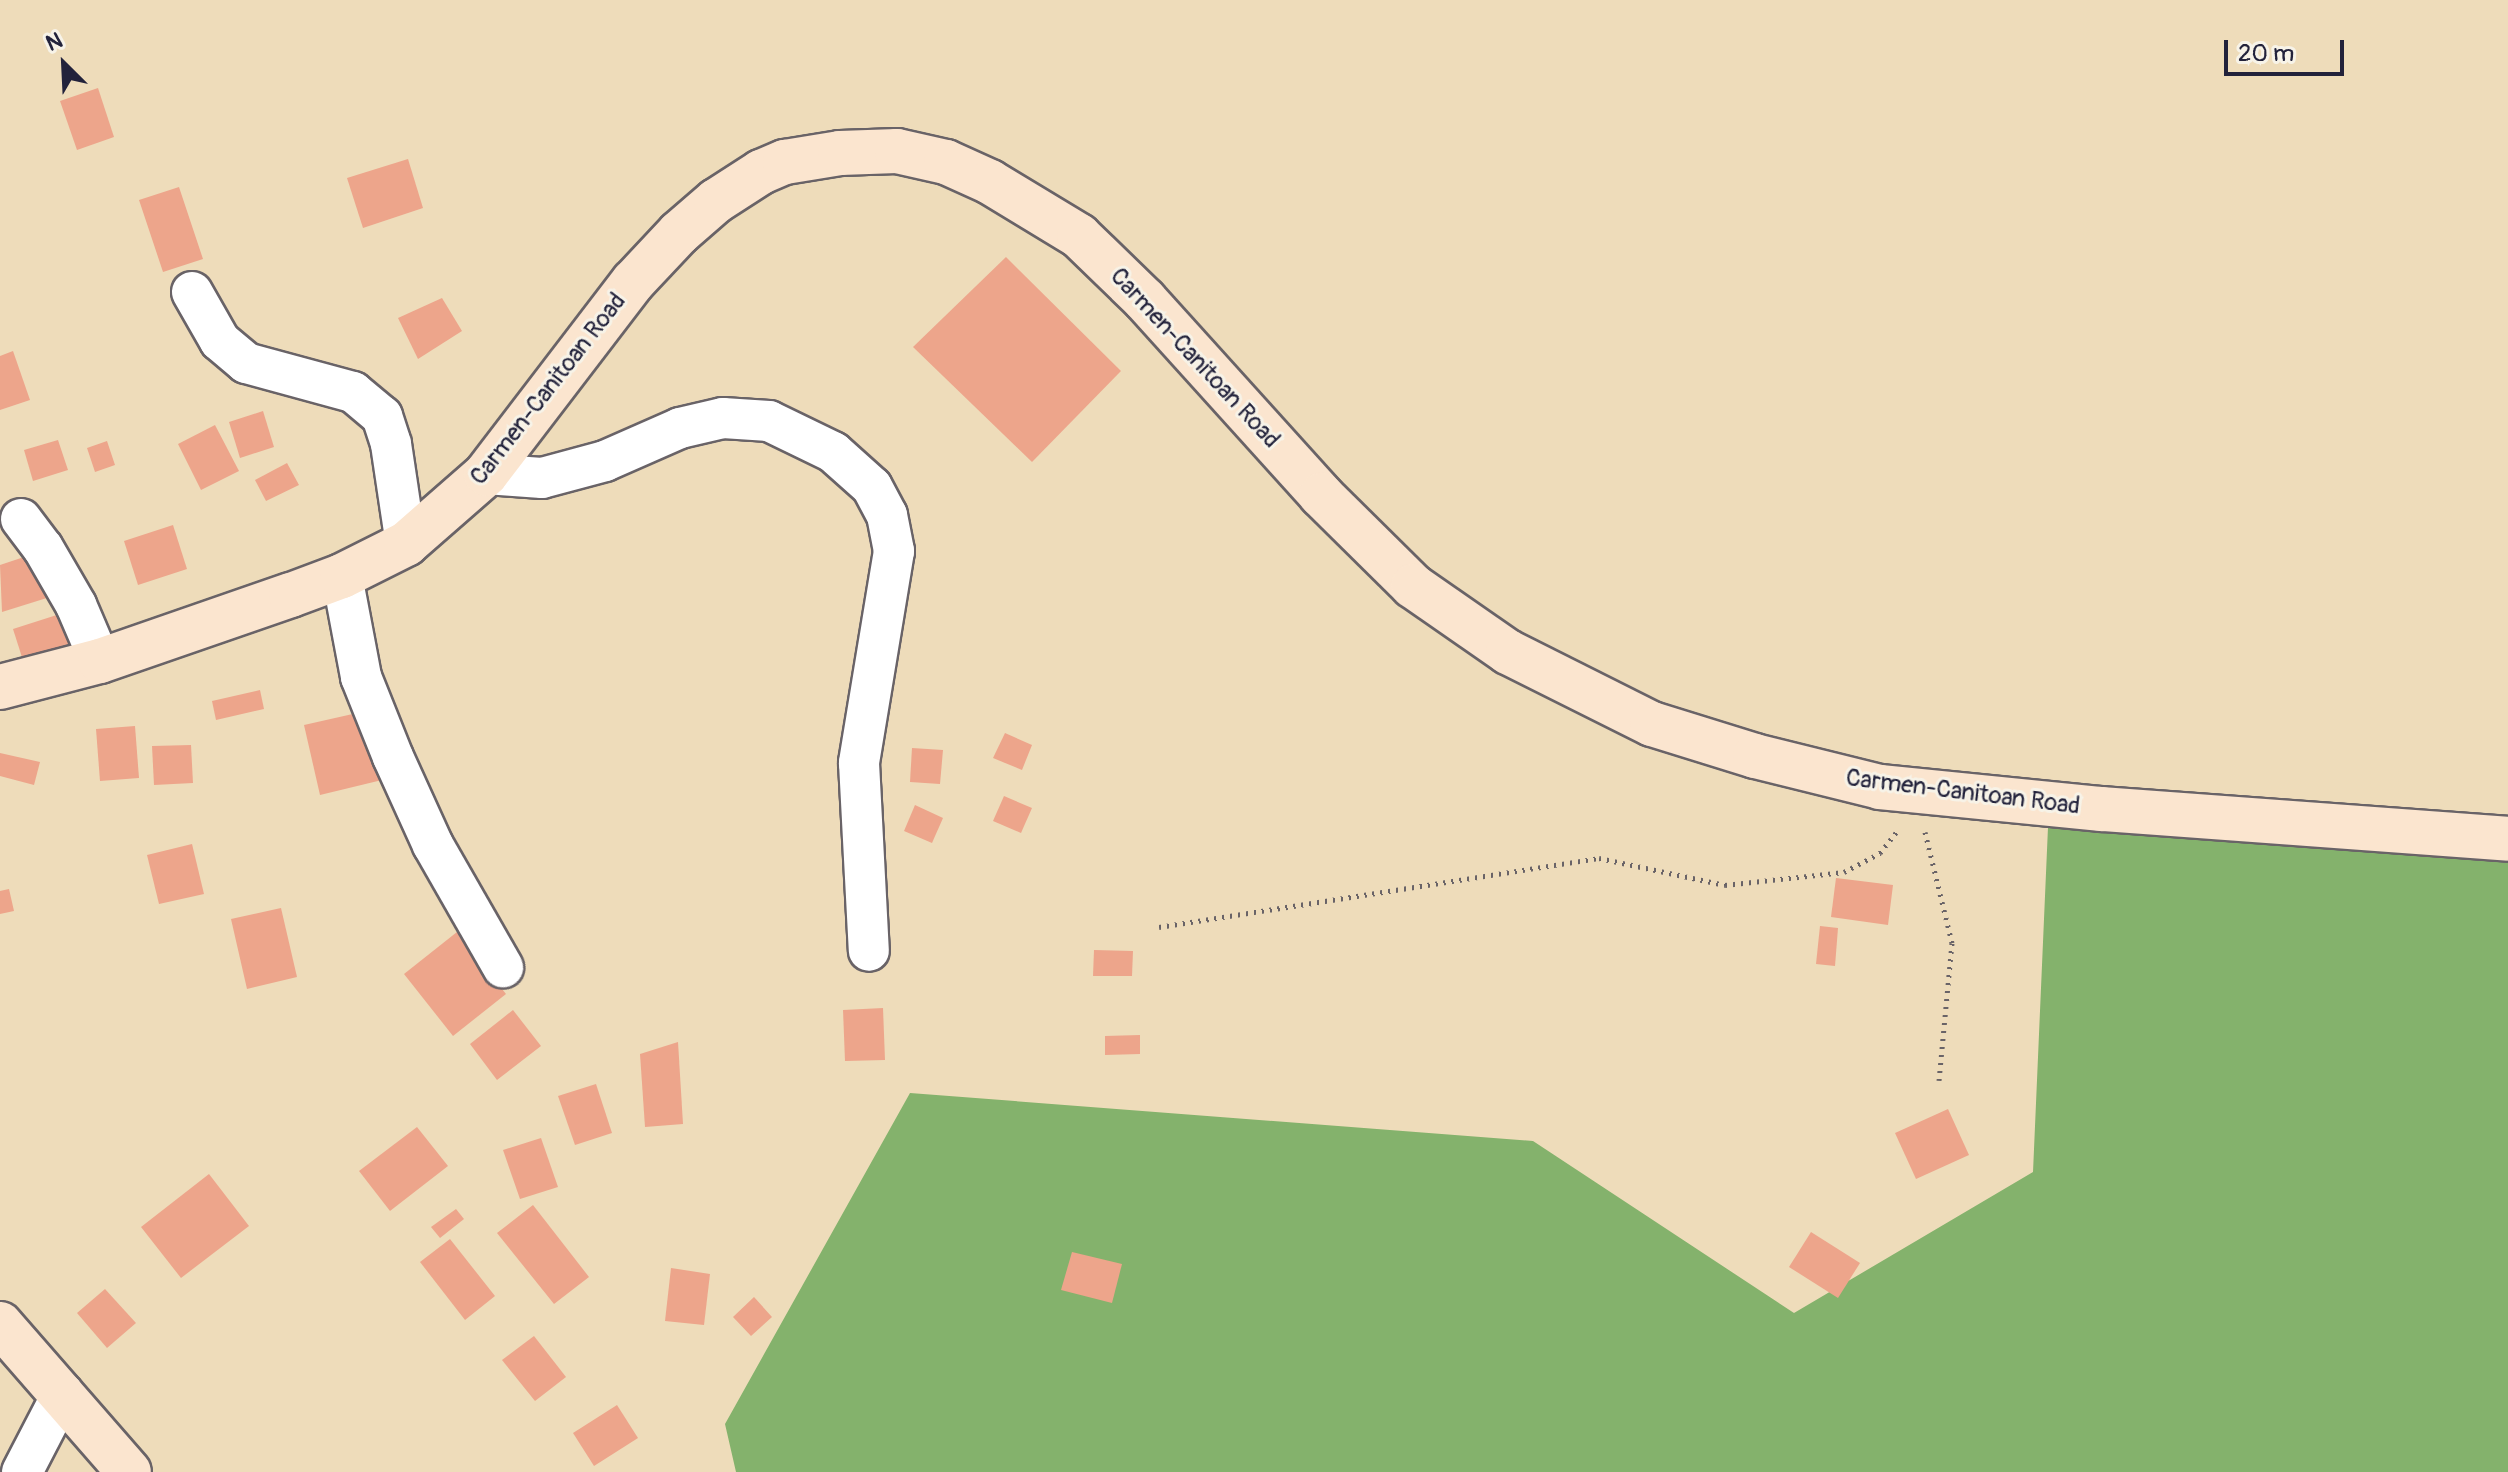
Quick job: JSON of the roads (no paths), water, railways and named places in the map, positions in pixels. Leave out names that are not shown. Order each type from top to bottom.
[{"type":"main road","name":"Carmen-Canitoan Road","points":[[0,687],[100,661],[342,576],[406,544],[486,474],[633,282],[679,233],[716,201],[761,172],[785,162],[840,153],[897,151],[946,162],[990,182],[1079,236],[1145,300],[1321,495],[1413,586],[1508,652],[1652,724],[1755,756],[1907,790],[2347,830],[2508,839]]},
{"type":"main road","points":[[6,1340],[63,1393],[129,1472]]},
{"type":"street","points":[[192,292],[220,341],[246,363],[353,392],[382,416],[391,444],[406,544]]},
{"type":"street","points":[[486,474],[542,478],[605,461],[680,428],[723,418],[769,421],[833,452],[872,487],[887,515],[894,551],[859,763],[869,951]]},
{"type":"street","points":[[21,519],[43,548],[76,605],[100,661]]},
{"type":"street","points":[[342,576],[361,677],[393,757],[469,914],[503,967]]},
{"type":"street","points":[[22,1472],[63,1393]]}]
